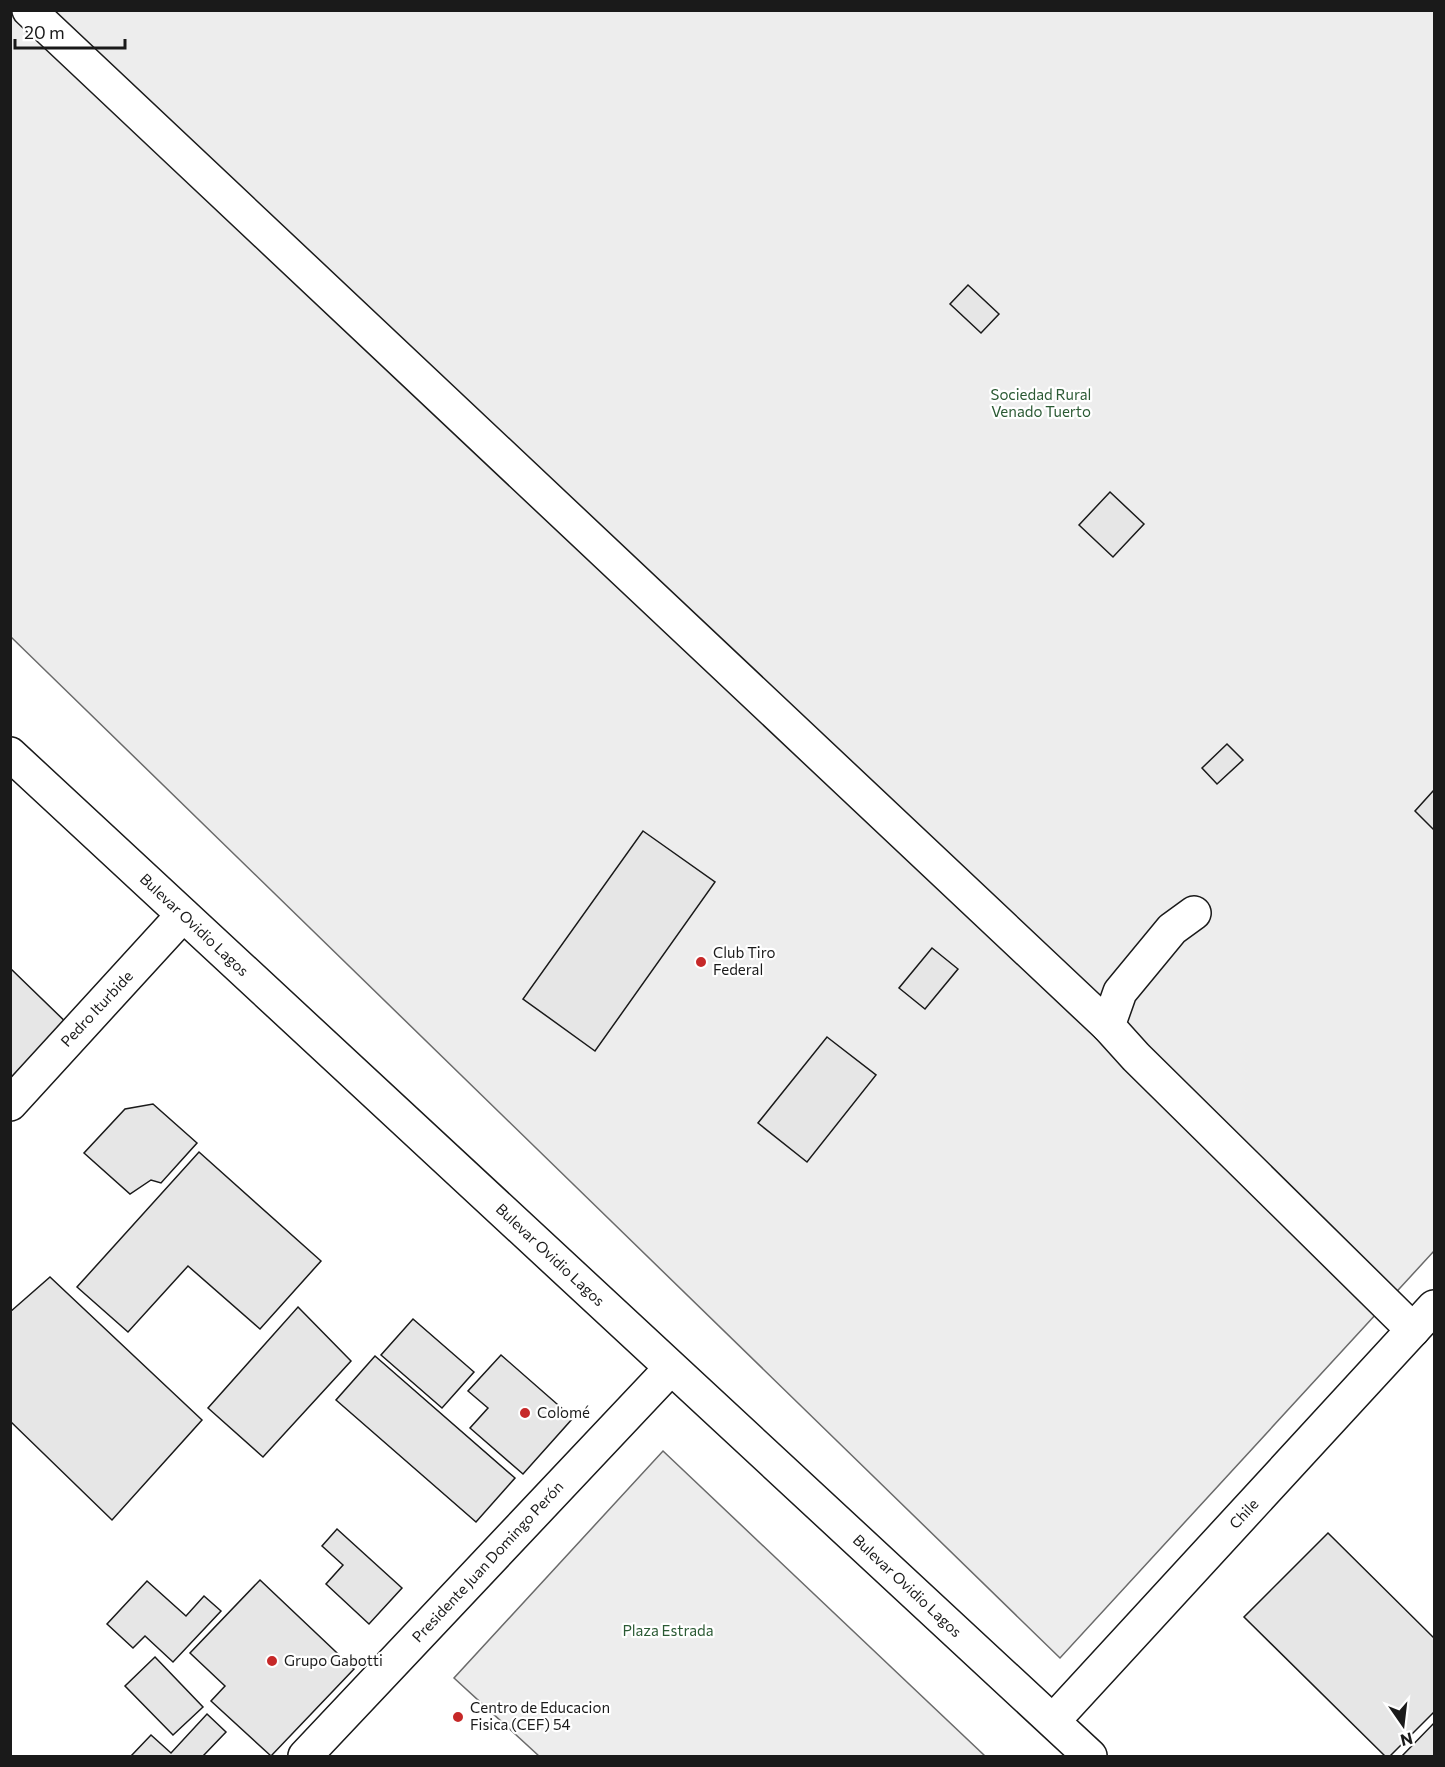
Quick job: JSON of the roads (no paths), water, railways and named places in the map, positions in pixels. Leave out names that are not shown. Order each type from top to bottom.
[{"type":"main road","points":[[29,10],[1108,1026],[1144,1066],[1424,1319]]},
{"type":"main road","name":"Bulevar Ovidio Lagos","points":[[10,754],[1090,1756]]},
{"type":"main road","points":[[1108,1026],[1120,992],[1172,929],[1194,913]]},
{"type":"main road","name":"Pedro Iturbide","points":[[10,1104],[183,915]]},
{"type":"main road","name":"Chile","points":[[1053,1721],[1424,1319]]},
{"type":"main road","name":"Presidente Juan Domingo Perón","points":[[305,1756],[671,1368]]},
{"type":"place","name":"Club Tiro Federal","points":[[701,962]]},
{"type":"place","name":"Colomé","points":[[525,1413]]},
{"type":"place","name":"Grupo Gabotti","points":[[272,1661]]},
{"type":"place","name":"Centro de Educacion Fisica (CEF) 54","points":[[458,1717]]},
{"type":"park label","name":"Sociedad Rural Venado Tuerto","points":[[1041,404]]},
{"type":"park label","name":"Plaza Estrada","points":[[668,1631]]}]
